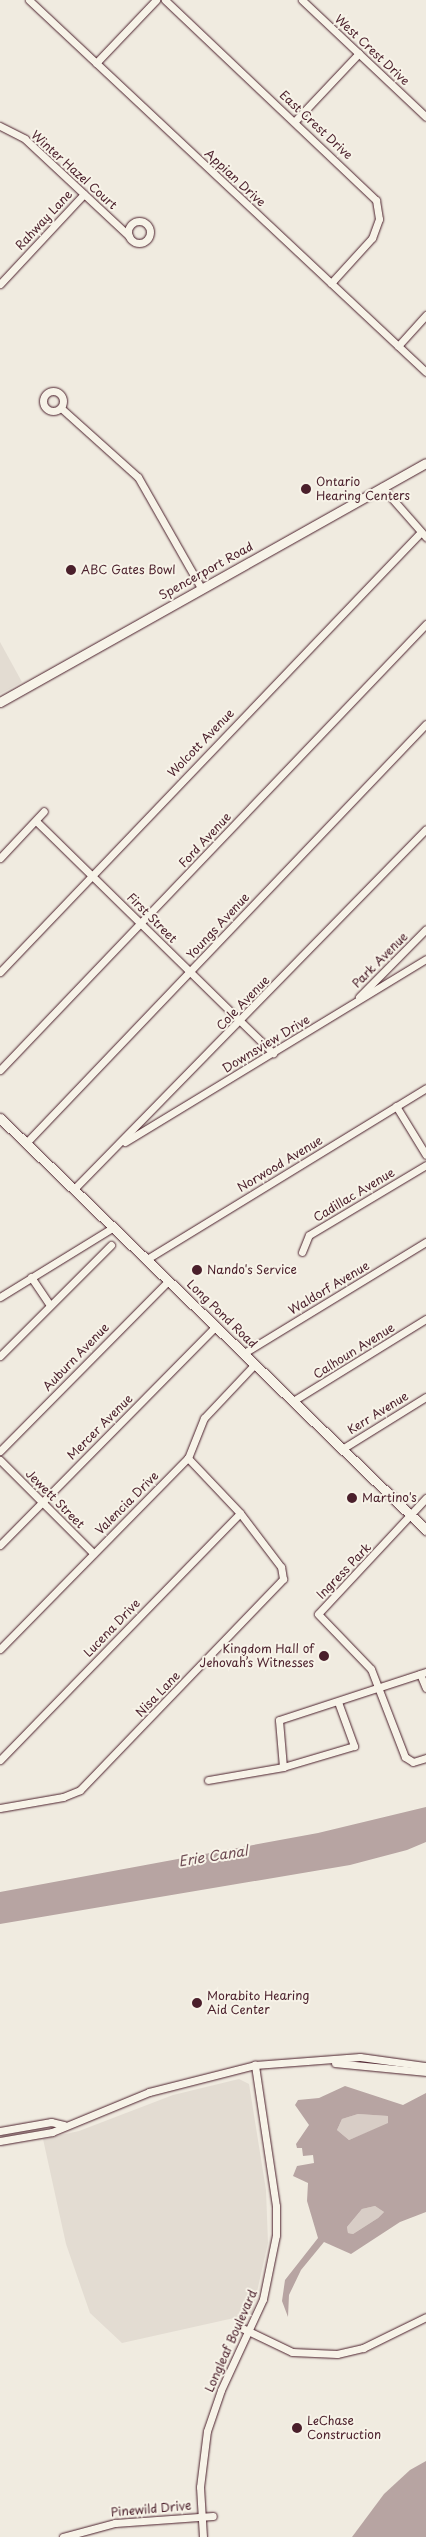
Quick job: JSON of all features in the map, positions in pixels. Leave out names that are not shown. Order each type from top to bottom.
[{"type":"main road","name":"Spencerport Road","points":[[0,702],[426,463]]},
{"type":"main road","name":"Long Pond Road","points":[[0,1118],[426,1530]]},
{"type":"street","name":"Appian Drive","points":[[29,0],[426,372]]},
{"type":"street","points":[[96,63],[156,0]]},
{"type":"street","name":"East Crest Drive","points":[[165,0],[365,186],[379,208],[379,219],[372,238],[331,283]]},
{"type":"street","name":"West Crest Drive","points":[[302,0],[426,117]]},
{"type":"street","points":[[295,120],[359,53]]},
{"type":"street","name":"Winter Hazel Court","points":[[0,126],[25,138],[129,236]]},
{"type":"street","name":"Rahway Lane","points":[[0,284],[84,194]]},
{"type":"street","points":[[398,346],[426,315]]},
{"type":"street","points":[[61,408],[138,477],[201,588]]},
{"type":"street","points":[[382,487],[423,534]]},
{"type":"street","name":"Wolcott Avenue","points":[[0,972],[92,874],[423,534]]},
{"type":"street","name":"Ford Avenue","points":[[0,1070],[142,924],[426,624]]},
{"type":"street","name":"Youngs Avenue","points":[[26,1143],[426,724]]},
{"type":"street","points":[[0,858],[44,811]]},
{"type":"street","name":"First Street","points":[[36,821],[273,1053]]},
{"type":"street","name":"Cole Avenue","points":[[74,1189],[241,1022],[426,829]]},
{"type":"street","name":"Park Avenue","points":[[350,1006],[426,929]]},
{"type":"street","name":"Downsview Drive","points":[[116,1147],[426,959]]},
{"type":"street","name":"Norwood Avenue","points":[[147,1259],[426,1088]]},
{"type":"street","points":[[396,1106],[426,1155]]},
{"type":"street","name":"Cadillac Avenue","points":[[302,1252],[309,1235],[426,1165]]},
{"type":"street","points":[[0,1297],[114,1227]]},
{"type":"street","name":"Waldorf Avenue","points":[[244,1353],[426,1242]]},
{"type":"street","points":[[0,1356],[111,1245]]},
{"type":"street","points":[[31,1278],[50,1305]]},
{"type":"street","name":"Auburn Avenue","points":[[0,1451],[169,1280]]},
{"type":"street","name":"Calhoun Avenue","points":[[293,1401],[426,1319]]},
{"type":"street","name":"Mercer Avenue","points":[[0,1545],[216,1326]]},
{"type":"street","name":"Valencia Drive","points":[[0,1649],[188,1458],[204,1418],[255,1364]]},
{"type":"street","name":"Kerr Avenue","points":[[342,1449],[426,1397]]},
{"type":"street","name":"Nisa Lane","points":[[0,1808],[63,1797],[80,1790],[280,1584],[281,1567],[240,1513],[188,1458]]},
{"type":"street","name":"Jewett Street","points":[[0,1460],[94,1553]]},
{"type":"street","points":[[412,1516],[426,1498]]},
{"type":"street","name":"Lucena Drive","points":[[0,1760],[240,1513]]},
{"type":"street","name":"Ingress Park","points":[[379,1688],[371,1669],[318,1614],[412,1516]]},
{"type":"street","points":[[283,1767],[279,1720],[423,1673],[426,1688]]},
{"type":"street","points":[[379,1688],[405,1757],[412,1762],[426,1758]]},
{"type":"street","points":[[208,1780],[283,1767],[354,1746],[338,1702]]},
{"type":"street","points":[[0,2141],[52,2132],[64,2125],[149,2092],[255,2064],[360,2057],[426,2066]]},
{"type":"street","points":[[313,2060],[426,2072]]},
{"type":"street","name":"Longleaf Boulevard","points":[[202,2537],[200,2516],[201,2469],[209,2424],[224,2382],[249,2332],[266,2291],[276,2235],[275,2197],[255,2064]]},
{"type":"street","points":[[0,2131],[51,2122],[64,2125]]},
{"type":"street","points":[[242,2328],[292,2352],[337,2354],[363,2348],[426,2317]]},
{"type":"street","name":"Pinewild Drive","points":[[63,2537],[109,2524],[213,2516]]},
{"type":"shaded area","points":[[0,642],[22,682],[0,694]]},
{"type":"shaded area","points":[[239,2079],[249,2084],[266,2190],[268,2243],[252,2314],[122,2343],[90,2313],[66,2244],[43,2139],[79,2131],[173,2095]]},
{"type":"shaded area","points":[[358,2114],[388,2116],[388,2124],[349,2140],[337,2130],[342,2119]]},
{"type":"shaded area","points":[[375,2206],[384,2212],[353,2234],[348,2233],[347,2227],[362,2209]]},
{"type":"water","name":"Erie Canal","points":[[426,1807],[426,1842],[407,1850],[350,1865],[0,1924],[0,1892],[318,1833]]},
{"type":"water","points":[[345,2086],[403,2105],[426,2093],[426,2212],[400,2222],[351,2254],[324,2242],[301,2270],[289,2295],[288,2317],[282,2301],[285,2280],[318,2238],[307,2201],[308,2183],[293,2176],[297,2166],[314,2163],[313,2155],[303,2156],[302,2148],[297,2148],[296,2144],[309,2125],[295,2105],[298,2100],[319,2098]],"holes":[[[358,2114],[388,2116],[388,2123],[349,2140],[337,2130],[342,2119]],[[375,2206],[384,2212],[353,2234],[348,2233],[347,2227],[362,2209]]]},
{"type":"water","points":[[426,2461],[426,2537],[352,2537],[384,2494],[410,2470]]},
{"type":"place","name":"Ontario Hearing Centers","points":[[306,489]]},
{"type":"place","name":"ABC Gates Bowl","points":[[71,570]]},
{"type":"place","name":"Nando's Service","points":[[197,1270]]},
{"type":"place","name":"Martino's","points":[[352,1498]]},
{"type":"place","name":"Kingdom Hall of Jehovah’s Witnesses","points":[[324,1656]]},
{"type":"place","name":"Morabito Hearing Aid Center","points":[[197,2003]]},
{"type":"place","name":"LeChase Construction","points":[[297,2428]]}]
